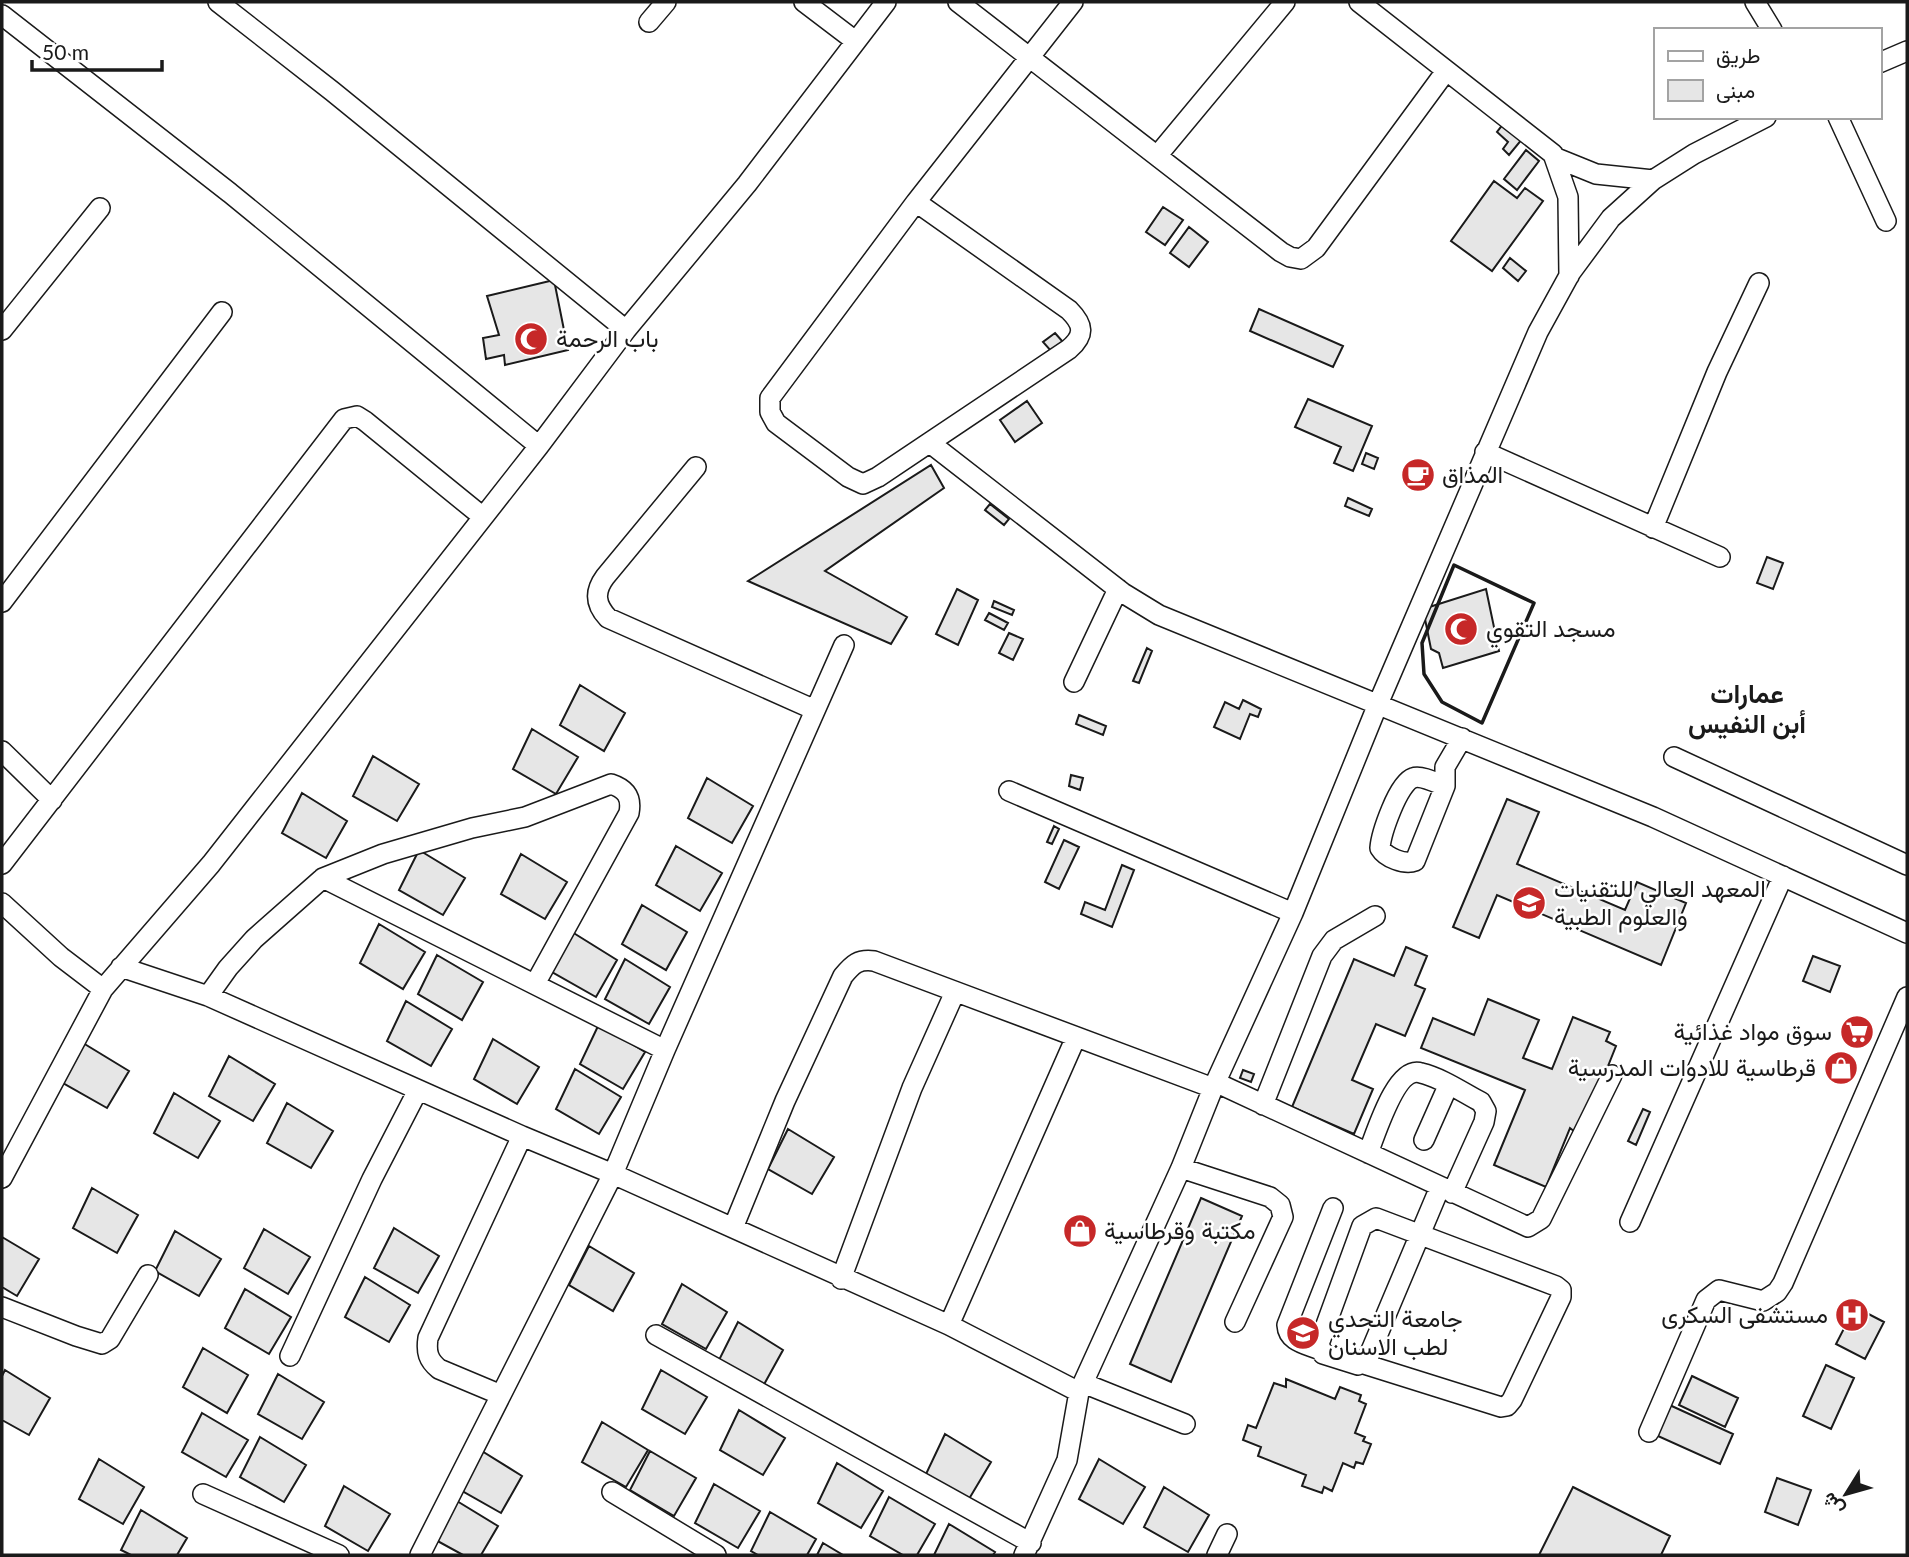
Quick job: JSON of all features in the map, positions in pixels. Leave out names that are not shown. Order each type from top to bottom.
[{"type":"street","points":[[218,2],[626,330]]},
{"type":"street","points":[[649,22],[666,2]]},
{"type":"street","points":[[804,2],[854,40]]},
{"type":"street","points":[[2,1178],[8,1147],[103,989],[211,864],[539,446],[626,330],[747,184],[854,40],[886,2]]},
{"type":"street","points":[[957,2],[1281,252],[1301,259],[1316,248],[1446,71]]},
{"type":"street","points":[[916,202],[1069,310],[1077,318],[1081,328],[1078,341],[1069,349],[869,483],[863,484],[848,477],[776,423],[769,408],[773,393],[916,202],[1073,2]]},
{"type":"street","points":[[1157,156],[1284,2]]},
{"type":"street","points":[[1359,2],[1554,157],[1596,174],[1653,180]]},
{"type":"street","points":[[1755,2],[1771,28]]},
{"type":"street","points":[[2,15],[230,193],[539,446]]},
{"type":"street","points":[[1881,62],[1907,51]]},
{"type":"street","points":[[656,1335],[1028,1549],[1067,1460],[1081,1388],[1293,913],[1378,704],[1538,332],[1569,276],[1611,218],[1653,180],[1694,154],[1762,119]]},
{"type":"street","points":[[1839,119],[1886,221]]},
{"type":"street","points":[[1554,157],[1567,197],[1569,276]]},
{"type":"street","points":[[2,330],[100,208]]},
{"type":"street","points":[[1653,528],[1717,372],[1759,283]]},
{"type":"street","points":[[2,602],[222,312]]},
{"type":"street","points":[[2,864],[344,419],[358,416],[483,517]]},
{"type":"street","points":[[930,443],[1118,589],[1159,615],[1653,817],[1907,933]]},
{"type":"street","points":[[1485,452],[1720,558]]},
{"type":"street","points":[[696,467],[605,577],[596,593],[597,603],[608,618],[814,710]]},
{"type":"street","points":[[1074,682],[1118,589]]},
{"type":"street","points":[[420,1555],[613,1174],[664,1050],[844,645]]},
{"type":"street","points":[[1445,786],[1445,767],[1462,738]]},
{"type":"street","points":[[2,751],[52,800]]},
{"type":"street","points":[[1674,757],[1907,865]]},
{"type":"street","points":[[208,996],[254,939],[323,878],[383,854],[472,828],[525,817],[611,784],[621,788],[628,794],[631,803],[629,813],[535,984]]},
{"type":"street","points":[[1009,791],[1293,913]]},
{"type":"street","points":[[1630,1222],[1783,876]]},
{"type":"street","points":[[323,878],[664,1050]]},
{"type":"street","points":[[2,903],[61,957],[103,989]]},
{"type":"street","points":[[1263,1105],[1322,956],[1334,940],[1375,916]]},
{"type":"street","points":[[733,1228],[785,1101],[843,976],[851,966],[862,960],[873,961],[1214,1085],[1528,1227],[1541,1219],[1612,1075]]},
{"type":"street","points":[[121,967],[208,996],[613,1174],[841,1279],[949,1325],[1081,1388],[1185,1424]]},
{"type":"street","points":[[841,1279],[912,1088],[955,992]]},
{"type":"street","points":[[1648,1432],[1706,1300],[1718,1290],[1763,1301],[1777,1292],[1783,1283],[1907,997]]},
{"type":"street","points":[[949,1325],[1076,1037]]},
{"type":"street","points":[[1364,1364],[1420,1234],[1484,1122],[1486,1111],[1481,1102],[1419,1072],[1407,1074],[1398,1083],[1368,1153]]},
{"type":"street","points":[[1424,1140],[1448,1086]]},
{"type":"street","points":[[290,1356],[366,1191],[418,1090]]},
{"type":"street","points":[[501,1395],[439,1370],[428,1357],[426,1348],[428,1338],[522,1136]]},
{"type":"street","points":[[1181,1168],[1270,1197],[1280,1205],[1283,1216],[1235,1322]]},
{"type":"street","points":[[1320,1350],[1319,1344],[1362,1226],[1376,1218],[1556,1286],[1561,1290],[1561,1297],[1513,1400],[1507,1406],[1501,1407],[1364,1364],[1358,1365],[1323,1354],[1320,1350],[1292,1339],[1287,1332],[1287,1325],[1333,1208]]},
{"type":"street","points":[[2,1307],[102,1344],[110,1339],[148,1275]]},
{"type":"street","points":[[612,1492],[716,1555]]},
{"type":"street","points":[[203,1494],[339,1555]]},
{"type":"street","points":[[1217,1555],[1227,1534]]},
{"type":"building","points":[[1504,123],[1523,138],[1509,155],[1503,149],[1508,142],[1497,132]]},
{"type":"building","points":[[1526,150],[1539,161],[1517,190],[1504,179]]},
{"type":"building","points":[[1494,181],[1517,198],[1525,188],[1543,201],[1492,271],[1451,241]]},
{"type":"building","points":[[1163,207],[1183,220],[1165,245],[1146,232]]},
{"type":"building","points":[[1189,227],[1208,242],[1189,267],[1170,253]]},
{"type":"building","points":[[1510,258],[1526,271],[1518,281],[1503,268]]},
{"type":"building","points":[[554,280],[568,350],[505,365],[504,355],[486,359],[483,338],[499,335],[487,296]]},
{"type":"building","points":[[1259,309],[1343,346],[1333,367],[1250,331]]},
{"type":"building","points":[[1055,333],[1063,342],[1051,351],[1043,342]]},
{"type":"building","points":[[1308,399],[1372,426],[1353,471],[1334,463],[1341,447],[1295,427]]},
{"type":"building","points":[[1027,401],[1042,423],[1015,442],[1000,420]]},
{"type":"building","points":[[1366,453],[1378,458],[1374,469],[1362,464]]},
{"type":"building","points":[[931,465],[944,488],[825,571],[907,617],[891,644],[748,581]]},
{"type":"building","points":[[1348,498],[1372,509],[1369,516],[1345,506]]},
{"type":"building","points":[[990,504],[1009,519],[1004,525],[985,510]]},
{"type":"building","points":[[1767,557],[1783,563],[1773,589],[1757,583]]},
{"type":"building","points":[[957,589],[978,600],[958,645],[936,634]]},
{"type":"building","name":"مسجد التقوي","points":[[1486,589],[1499,651],[1443,668],[1439,653],[1431,649],[1423,609]]},
{"type":"building","points":[[994,601],[1014,610],[1012,615],[992,607]]},
{"type":"building","points":[[989,613],[1008,623],[1004,630],[985,620]]},
{"type":"building","points":[[1009,633],[1023,639],[1013,660],[999,653]]},
{"type":"building","points":[[1147,648],[1152,651],[1139,683],[1133,681]]},
{"type":"building","points":[[580,685],[625,713],[604,751],[560,725]]},
{"type":"building","points":[[1243,700],[1261,709],[1258,717],[1250,714],[1240,739],[1214,727],[1225,702],[1239,709]]},
{"type":"building","points":[[1079,715],[1106,726],[1103,735],[1076,724]]},
{"type":"building","points":[[532,729],[578,757],[556,794],[513,769]]},
{"type":"building","points":[[373,756],[419,784],[397,821],[353,796]]},
{"type":"building","points":[[1071,775],[1083,778],[1080,790],[1069,786]]},
{"type":"building","points":[[707,778],[753,806],[732,843],[688,818]]},
{"type":"building","points":[[302,793],[347,821],[326,858],[282,833]]},
{"type":"building","points":[[1507,799],[1539,812],[1517,864],[1625,910],[1637,882],[1686,903],[1661,965],[1497,895],[1479,938],[1453,927]]},
{"type":"building","points":[[1054,826],[1059,829],[1052,844],[1047,842]]},
{"type":"building","points":[[1064,840],[1079,847],[1059,889],[1045,882]]},
{"type":"building","points":[[676,846],[722,873],[700,911],[656,885]]},
{"type":"building","points":[[419,850],[465,878],[443,915],[399,890]]},
{"type":"building","points":[[521,854],[567,882],[545,919],[501,894]]},
{"type":"building","points":[[1122,865],[1134,870],[1112,927],[1081,914],[1085,902],[1105,910]]},
{"type":"building","points":[[642,905],[687,932],[666,970],[622,944]]},
{"type":"building","points":[[379,924],[425,952],[403,989],[360,963]]},
{"type":"building","points":[[572,932],[617,960],[596,997],[552,972]]},
{"type":"building","points":[[1406,947],[1427,956],[1415,985],[1425,989],[1405,1036],[1376,1024],[1352,1080],[1373,1089],[1354,1134],[1292,1107],[1354,959],[1394,976]]},
{"type":"building","points":[[437,955],[483,982],[462,1020],[418,994]]},
{"type":"building","points":[[1813,956],[1840,966],[1830,992],[1803,981]]},
{"type":"building","points":[[625,959],[670,987],[649,1024],[605,999]]},
{"type":"building","points":[[1488,999],[1539,1020],[1523,1058],[1552,1069],[1573,1017],[1610,1032],[1606,1041],[1616,1046],[1580,1136],[1570,1128],[1546,1187],[1494,1165],[1525,1090],[1421,1048],[1433,1018],[1474,1035]]},
{"type":"building","points":[[406,1001],[452,1029],[431,1066],[387,1041]]},
{"type":"building","points":[[599,1024],[645,1052],[623,1089],[580,1064]]},
{"type":"building","points":[[493,1039],[539,1067],[517,1104],[474,1079]]},
{"type":"building","points":[[83,1043],[129,1071],[107,1108],[63,1083]]},
{"type":"building","points":[[229,1056],[275,1084],[253,1121],[209,1096]]},
{"type":"building","points":[[575,1069],[621,1097],[599,1134],[556,1109]]},
{"type":"building","points":[[1243,1070],[1254,1074],[1251,1082],[1240,1078]]},
{"type":"building","points":[[174,1093],[220,1121],[198,1158],[154,1133]]},
{"type":"building","points":[[287,1103],[333,1131],[311,1168],[267,1143]]},
{"type":"building","points":[[1643,1109],[1650,1112],[1636,1145],[1628,1141]]},
{"type":"building","points":[[788,1129],[834,1157],[812,1194],[768,1169]]},
{"type":"building","points":[[92,1188],[138,1215],[117,1253],[73,1228]]},
{"type":"building","points":[[1201,1198],[1242,1216],[1171,1382],[1130,1364]]},
{"type":"building","points":[[394,1228],[439,1256],[418,1293],[374,1268]]},
{"type":"building","points":[[264,1229],[310,1257],[288,1294],[244,1268]]},
{"type":"building","points":[[175,1231],[221,1259],[199,1296],[155,1271]]},
{"type":"building","points":[[2,1237],[39,1259],[17,1296],[2,1287]]},
{"type":"building","points":[[589,1246],[634,1273],[613,1311],[569,1285]]},
{"type":"building","points":[[365,1277],[410,1305],[389,1342],[345,1317]]},
{"type":"building","points":[[682,1284],[727,1312],[706,1349],[662,1324]]},
{"type":"building","points":[[245,1289],[291,1317],[269,1354],[225,1328]]},
{"type":"building","points":[[1855,1307],[1884,1322],[1865,1359],[1836,1344]]},
{"type":"building","points":[[738,1322],[783,1350],[762,1388],[718,1362]]},
{"type":"building","points":[[203,1348],[248,1375],[227,1413],[183,1387]]},
{"type":"building","points":[[1826,1365],[1854,1378],[1831,1429],[1803,1416]]},
{"type":"building","points":[[5,1370],[50,1398],[29,1435],[2,1420],[2,1376]]},
{"type":"building","points":[[661,1370],[707,1397],[685,1434],[642,1409]]},
{"type":"building","points":[[278,1374],[324,1402],[302,1439],[258,1414]]},
{"type":"building","points":[[1692,1376],[1738,1398],[1725,1427],[1679,1405]]},
{"type":"building","points":[[1286,1379],[1335,1399],[1340,1387],[1361,1395],[1359,1401],[1366,1404],[1355,1433],[1365,1437],[1363,1441],[1371,1444],[1363,1464],[1356,1462],[1354,1468],[1343,1463],[1332,1491],[1324,1487],[1322,1493],[1302,1486],[1306,1475],[1258,1456],[1261,1447],[1243,1440],[1248,1425],[1256,1428],[1274,1383],[1286,1387]]},
{"type":"building","points":[[1663,1402],[1733,1434],[1720,1464],[1649,1432]]},
{"type":"building","points":[[739,1410],[785,1438],[763,1475],[720,1450]]},
{"type":"building","points":[[202,1413],[248,1440],[226,1477],[182,1452]]},
{"type":"building","points":[[602,1422],[648,1450],[626,1487],[582,1462]]},
{"type":"building","points":[[945,1434],[991,1462],[969,1499],[926,1474]]},
{"type":"building","points":[[260,1437],[306,1465],[284,1502],[240,1477]]},
{"type":"building","points":[[477,1448],[522,1476],[501,1513],[457,1488]]},
{"type":"building","points":[[650,1451],[696,1478],[674,1516],[630,1490]]},
{"type":"building","points":[[99,1459],[144,1487],[123,1524],[79,1499]]},
{"type":"building","points":[[1099,1459],[1145,1487],[1123,1524],[1079,1499]]},
{"type":"building","points":[[837,1463],[883,1491],[861,1528],[818,1503]]},
{"type":"building","points":[[1777,1478],[1811,1490],[1798,1525],[1765,1512]]},
{"type":"building","points":[[714,1484],[760,1511],[738,1548],[695,1523]]},
{"type":"building","points":[[344,1486],[390,1514],[368,1551],[325,1526]]},
{"type":"building","points":[[1164,1487],[1209,1515],[1188,1552],[1144,1527]]},
{"type":"building","points":[[1573,1487],[1670,1536],[1661,1555],[1539,1555]]},
{"type":"building","points":[[889,1497],[935,1524],[917,1555],[903,1555],[870,1536]]},
{"type":"building","points":[[452,1498],[498,1526],[481,1555],[463,1555],[432,1538]]},
{"type":"building","points":[[141,1510],[187,1538],[177,1555],[131,1555],[121,1550]]},
{"type":"building","points":[[770,1512],[816,1539],[807,1555],[758,1555],[751,1551]]},
{"type":"building","points":[[949,1524],[995,1552],[993,1555],[934,1555]]},
{"type":"building","points":[[823,1543],[843,1555],[817,1555]]},
{"type":"wall","points":[[1454,565],[1534,603],[1482,723],[1442,702],[1424,674],[1422,643],[1454,565]]},
{"type":"place","name":"باب الرحمة","points":[[531,339]]},
{"type":"place","name":"المذاق","points":[[1418,475]]},
{"type":"place","name":"مسجد التقوي","points":[[1461,629]]},
{"type":"place","name":"المعهد العالي للتقنيات والعلوم الطبية","points":[[1529,903]]},
{"type":"place","name":"سوق مواد غذائية","points":[[1857,1032]]},
{"type":"place","name":"قرطاسية للادوات المدرسية","points":[[1841,1068]]},
{"type":"place","name":"مكتبة وقرطاسية","points":[[1080,1231]]},
{"type":"place","name":"مستشفى السكرى","points":[[1852,1315]]},
{"type":"place","name":"جامعة التحدي لطب الاسنان","points":[[1303,1333]]},
{"type":"district","name":"عمارات أبن النفيس","points":[[1747,709]]}]
